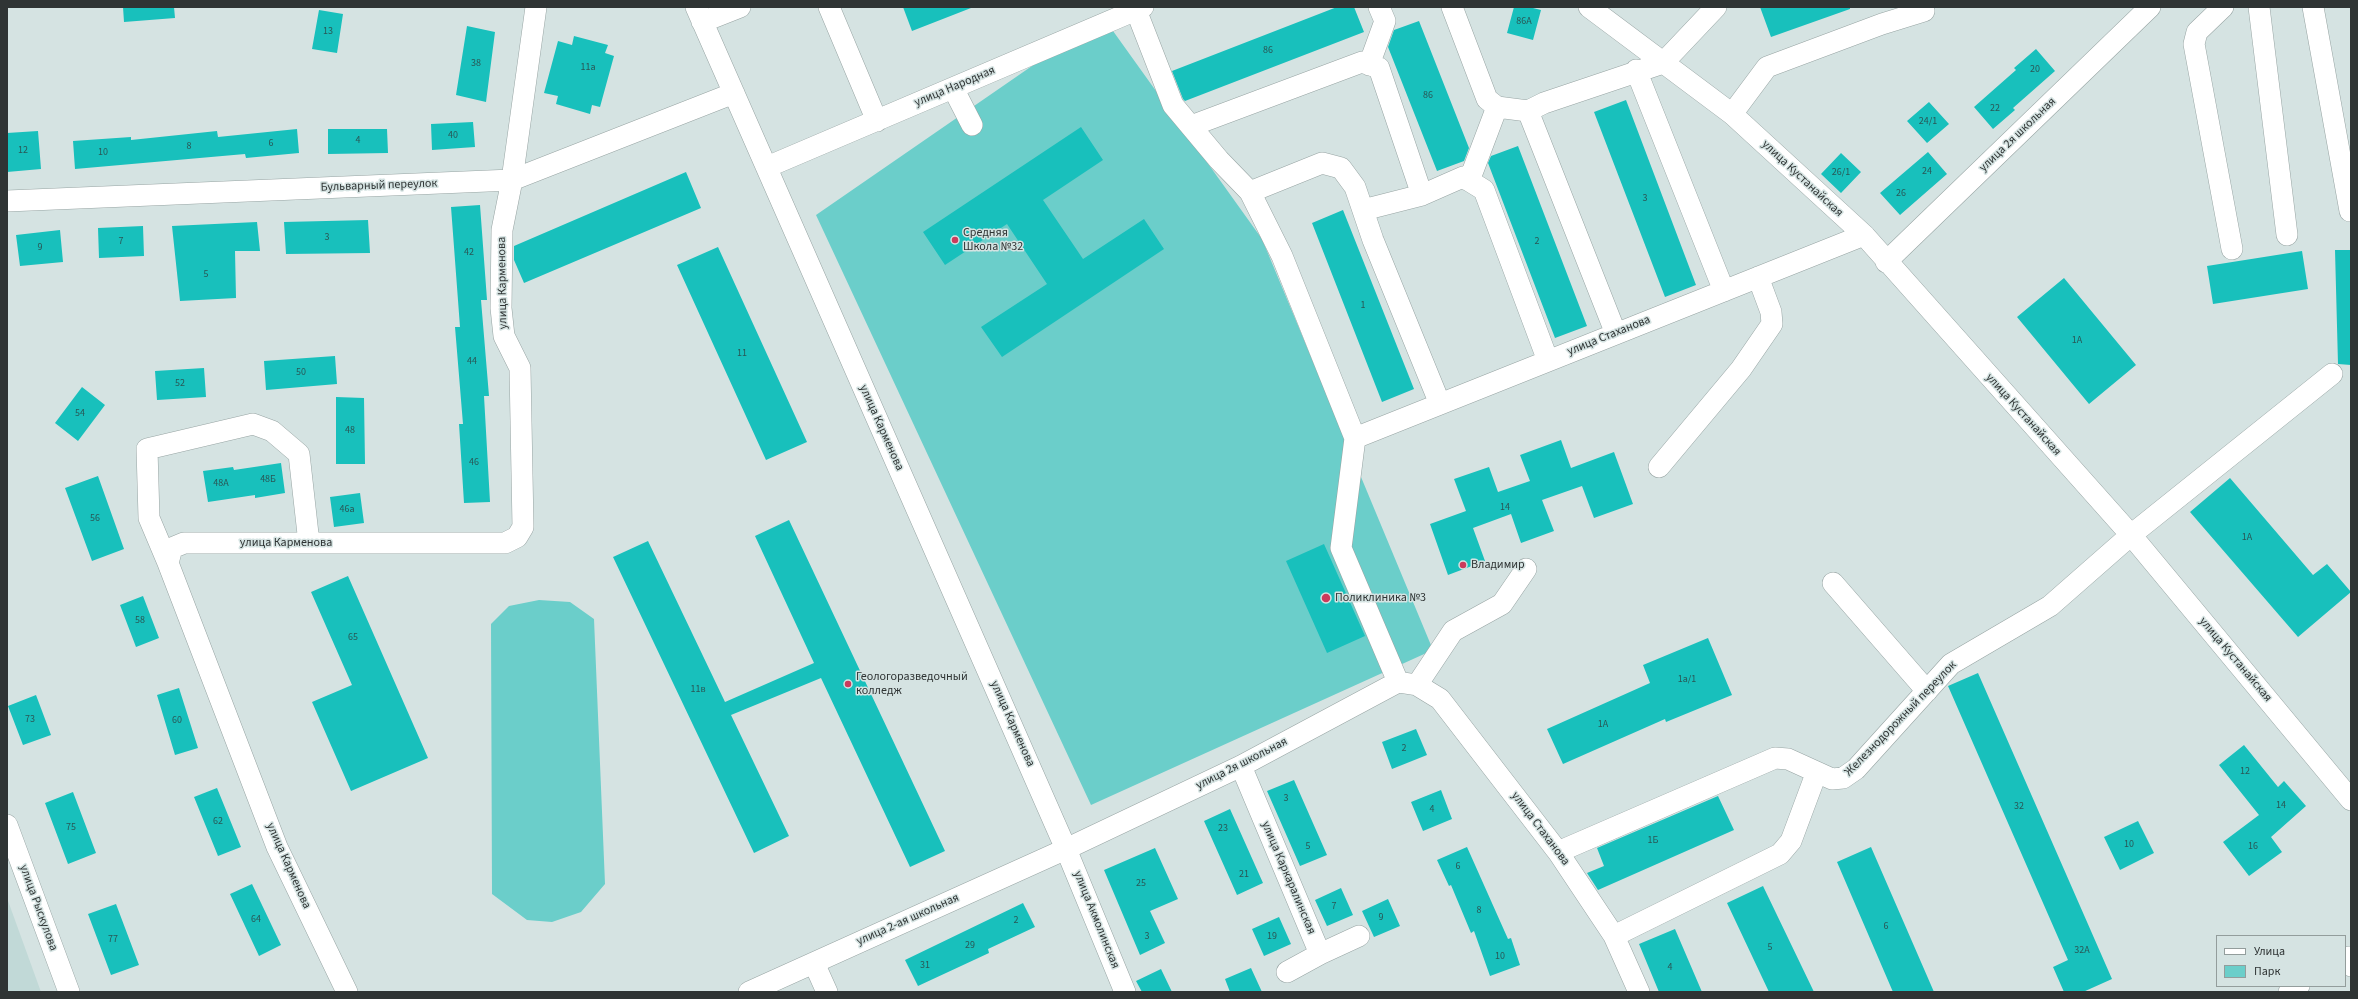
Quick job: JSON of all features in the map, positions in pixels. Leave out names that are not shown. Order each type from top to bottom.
[{"type":"street","name":"улица Карменова","points":[[347,992],[277,847],[168,562],[172,548],[184,543],[506,543],[517,537],[523,527],[520,368],[504,336],[501,308],[502,230],[512,180],[536,7]]},
{"type":"street","points":[[699,15],[740,7]]},
{"type":"street","points":[[829,7],[876,121]]},
{"type":"street","points":[[1452,7],[1487,98],[1497,107],[1528,110],[1636,70],[1663,63],[1716,7]]},
{"type":"street","name":"улица Кустанайская","points":[[1590,7],[1732,114],[1864,235],[1886,262],[2131,534],[2351,800]]},
{"type":"street","name":"улица 2я школьная","points":[[1886,262],[2150,7]]},
{"type":"street","points":[[2223,7],[2197,32],[2194,44],[2232,248]]},
{"type":"street","points":[[2258,7],[2287,235]]},
{"type":"street","points":[[2313,7],[2350,211]]},
{"type":"street","points":[[1140,8],[1174,105],[1250,192],[1282,256],[1355,438],[1341,548],[1407,683],[1453,631],[1502,604],[1526,569]]},
{"type":"street","name":"улица Народная","points":[[766,167],[1140,8]]},
{"type":"street","points":[[1732,114],[1767,67],[1882,24],[1924,11]]},
{"type":"street","points":[[1370,65],[1387,12]]},
{"type":"street","name":"улица Карменова","points":[[699,15],[1066,849]]},
{"type":"street","points":[[1191,126],[1362,62],[1379,68],[1422,195]]},
{"type":"street","points":[[1636,70],[1724,291]]},
{"type":"street","points":[[953,88],[972,125]]},
{"type":"street","name":"Бульварный переулок","points":[[7,201],[512,180],[734,93]]},
{"type":"street","points":[[1469,181],[1497,107]]},
{"type":"street","points":[[1528,110],[1616,334]]},
{"type":"street","points":[[1250,192],[1322,163],[1340,168],[1355,187],[1440,404]]},
{"type":"street","points":[[1363,210],[1422,195],[1463,178],[1484,190],[1548,361]]},
{"type":"street","name":"улица Стаханова","points":[[1355,438],[1864,235]]},
{"type":"street","points":[[1659,467],[1741,369],[1772,324],[1771,312],[1758,277]]},
{"type":"street","name":"Железнодорожный переулок","points":[[1558,852],[1775,758],[1788,759],[1816,774],[1832,779],[1843,778],[1856,769],[1951,664],[2050,606],[2131,534],[2332,374]]},
{"type":"street","points":[[168,562],[149,518],[147,449],[254,424],[272,431],[299,454],[309,543]]},
{"type":"street","points":[[1833,583],[1926,690]]},
{"type":"street","name":"улица 2я школьная","points":[[1066,849],[1241,766],[1407,683]]},
{"type":"street","name":"улица Стаханова","points":[[1407,683],[1440,699],[1558,852],[1614,936],[1639,992]]},
{"type":"street","name":"улица Каркаралинская","points":[[1241,766],[1320,954]]},
{"type":"street","points":[[1614,936],[1780,854],[1791,841],[1816,774]]},
{"type":"street","name":"улица Рыскулова","points":[[7,825],[69,992]]},
{"type":"street","name":"улица 2-ая школьная","points":[[749,992],[1066,849]]},
{"type":"street","name":"улица Акмолинская","points":[[1066,849],[1125,992]]},
{"type":"street","points":[[1287,972],[1320,954],[1359,936]]},
{"type":"street","points":[[814,963],[827,992]]},
{"type":"street","points":[[2288,992],[2297,987]]},
{"type":"shaded area","points":[[7,898],[41,992],[7,992]]},
{"type":"green space","points":[[1103,17],[1262,239],[1433,650],[1091,805],[816,215]]},
{"type":"green space","points":[[539,600],[570,602],[594,619],[605,884],[581,912],[552,922],[527,920],[492,894],[491,624],[509,606]]},
{"type":"building","points":[[123,7],[174,7],[175,18],[124,22]]},
{"type":"building","points":[[903,7],[971,7],[971,8],[912,31]]},
{"type":"building","points":[[1337,7],[1354,7],[1364,32],[1185,101],[1183,99],[1172,71]]},
{"type":"building","points":[[1514,7],[1529,7],[1541,10],[1533,40],[1507,33]]},
{"type":"building","points":[[1760,7],[1850,7],[1850,9],[1771,37]]},
{"type":"building","points":[[319,10],[343,14],[337,53],[312,49]]},
{"type":"building","points":[[1419,21],[1469,148],[1464,161],[1437,171],[1388,47],[1394,30]]},
{"type":"building","points":[[467,26],[495,32],[486,102],[456,95]]},
{"type":"building","points":[[574,36],[608,45],[605,53],[614,56],[600,107],[592,105],[590,114],[556,104],[558,96],[544,93],[558,41],[572,45]]},
{"type":"building","points":[[2036,49],[2055,71],[2013,108],[2015,110],[1993,129],[1974,107],[2016,70],[2014,68]]},
{"type":"building","points":[[1626,100],[1696,285],[1665,297],[1594,112]]},
{"type":"building","points":[[1929,102],[1949,124],[1927,143],[1907,121]]},
{"type":"building","points":[[473,122],[475,147],[432,150],[431,124]]},
{"type":"building","name":"Средняя Школа №32","points":[[1081,127],[1103,160],[1043,200],[1083,259],[1144,219],[1164,249],[1002,357],[981,327],[1047,284],[1007,224],[945,265],[923,232]]},
{"type":"building","points":[[297,129],[299,153],[246,158],[245,154],[75,169],[73,141],[131,137],[131,140],[217,131],[218,137]]},
{"type":"building","points":[[328,129],[387,129],[388,153],[328,154]]},
{"type":"building","points":[[38,131],[41,169],[7,172],[7,133]]},
{"type":"building","points":[[1518,146],[1587,326],[1555,338],[1488,163],[1491,156]]},
{"type":"building","points":[[1928,152],[1947,174],[1900,215],[1880,193]]},
{"type":"building","points":[[1841,153],[1861,172],[1841,193],[1821,174]]},
{"type":"building","points":[[686,172],[701,208],[524,283],[514,260],[514,246]]},
{"type":"building","points":[[480,205],[487,300],[481,300],[489,396],[484,396],[490,502],[464,503],[459,424],[463,424],[455,327],[460,327],[451,207]]},
{"type":"building","points":[[1343,210],[1414,389],[1382,402],[1312,223]]},
{"type":"building","points":[[368,220],[370,253],[286,254],[284,222]]},
{"type":"building","points":[[257,222],[260,251],[235,251],[236,298],[180,301],[172,226]]},
{"type":"building","points":[[143,226],[144,256],[99,258],[98,228]]},
{"type":"building","points":[[60,230],[63,262],[20,266],[16,235]]},
{"type":"building","points":[[718,247],[807,442],[766,460],[677,265]]},
{"type":"building","points":[[2335,250],[2351,250],[2351,365],[2338,364]]},
{"type":"building","points":[[2302,251],[2308,289],[2213,304],[2207,266]]},
{"type":"building","points":[[2064,278],[2136,365],[2089,404],[2017,317]]},
{"type":"building","points":[[335,356],[337,384],[266,390],[264,361]]},
{"type":"building","points":[[204,368],[206,397],[157,400],[155,371]]},
{"type":"building","points":[[82,387],[105,405],[78,441],[55,423]]},
{"type":"building","points":[[336,397],[364,398],[365,464],[336,464]]},
{"type":"building","points":[[1561,440],[1571,468],[1614,452],[1633,504],[1594,518],[1582,486],[1542,500],[1554,531],[1521,543],[1511,514],[1473,528],[1485,561],[1448,575],[1430,524],[1466,511],[1454,479],[1489,467],[1498,492],[1530,481],[1520,455]]},
{"type":"building","points":[[281,463],[285,493],[255,498],[255,495],[208,502],[203,471],[233,467],[234,470]]},
{"type":"building","points":[[98,476],[124,549],[92,561],[65,488]]},
{"type":"building","points":[[2230,478],[2313,575],[2327,564],[2351,592],[2298,637],[2190,512]]},
{"type":"building","points":[[360,493],[364,523],[334,527],[330,497]]},
{"type":"building","points":[[789,520],[945,851],[910,867],[821,678],[731,715],[789,836],[754,853],[613,557],[648,541],[725,702],[814,663],[755,536]]},
{"type":"building","name":"Поликлиника №3","points":[[1324,544],[1365,636],[1327,653],[1286,561]]},
{"type":"building","points":[[348,576],[428,758],[351,791],[312,702],[352,685],[311,592]]},
{"type":"building","points":[[143,596],[159,638],[136,647],[120,605]]},
{"type":"building","points":[[1708,638],[1732,695],[1666,722],[1665,719],[1563,764],[1547,729],[1650,683],[1643,665]]},
{"type":"building","points":[[1978,673],[2112,979],[2083,992],[2064,992],[2053,967],[2068,960],[1948,686]]},
{"type":"building","points":[[179,688],[198,748],[175,755],[157,695]]},
{"type":"building","points":[[36,695],[51,735],[23,745],[8,706]]},
{"type":"building","points":[[1416,729],[1427,755],[1392,769],[1382,742]]},
{"type":"building","points":[[2244,745],[2278,787],[2284,781],[2306,806],[2271,837],[2282,852],[2249,876],[2223,842],[2259,815],[2219,765]]},
{"type":"building","points":[[1294,780],[1327,855],[1300,866],[1267,791]]},
{"type":"building","points":[[217,788],[241,847],[218,856],[194,797]]},
{"type":"building","points":[[1441,790],[1452,819],[1423,831],[1411,802]]},
{"type":"building","points":[[73,792],[96,853],[68,864],[45,803]]},
{"type":"building","points":[[1718,796],[1734,830],[1598,890],[1587,873],[1604,866],[1597,848]]},
{"type":"building","points":[[1230,809],[1263,883],[1237,895],[1204,821]]},
{"type":"building","points":[[2138,821],[2154,853],[2120,870],[2104,837]]},
{"type":"building","points":[[1467,847],[1508,939],[1511,938],[1520,965],[1490,976],[1474,931],[1471,933],[1451,885],[1449,886],[1437,860]]},
{"type":"building","points":[[1871,847],[1934,992],[1893,992],[1837,862]]},
{"type":"building","points":[[1155,848],[1178,899],[1150,911],[1165,943],[1140,955],[1104,870]]},
{"type":"building","points":[[252,884],[281,945],[259,956],[230,894]]},
{"type":"building","points":[[1763,886],[1814,992],[1769,992],[1727,903]]},
{"type":"building","points":[[1341,888],[1353,915],[1327,926],[1315,900]]},
{"type":"building","points":[[1388,899],[1400,926],[1374,937],[1362,911]]},
{"type":"building","points":[[1023,903],[1035,927],[988,949],[989,953],[918,986],[905,960]]},
{"type":"building","points":[[116,904],[139,965],[111,975],[88,914]]},
{"type":"building","points":[[1279,917],[1291,944],[1264,956],[1252,929]]},
{"type":"building","points":[[1675,929],[1702,992],[1659,992],[1639,944]]},
{"type":"building","points":[[1251,968],[1262,992],[1230,992],[1225,979]]},
{"type":"building","points":[[1161,969],[1172,992],[1142,992],[1136,981]]},
{"type":"place","name":"Средняя Школа №32","points":[[955,240]]},
{"type":"place","name":"Владимир","points":[[1463,565]]},
{"type":"place","name":"Поликлиника №3","points":[[1326,598]]},
{"type":"place","name":"Геологоразведочный колледж","points":[[848,684]]}]
